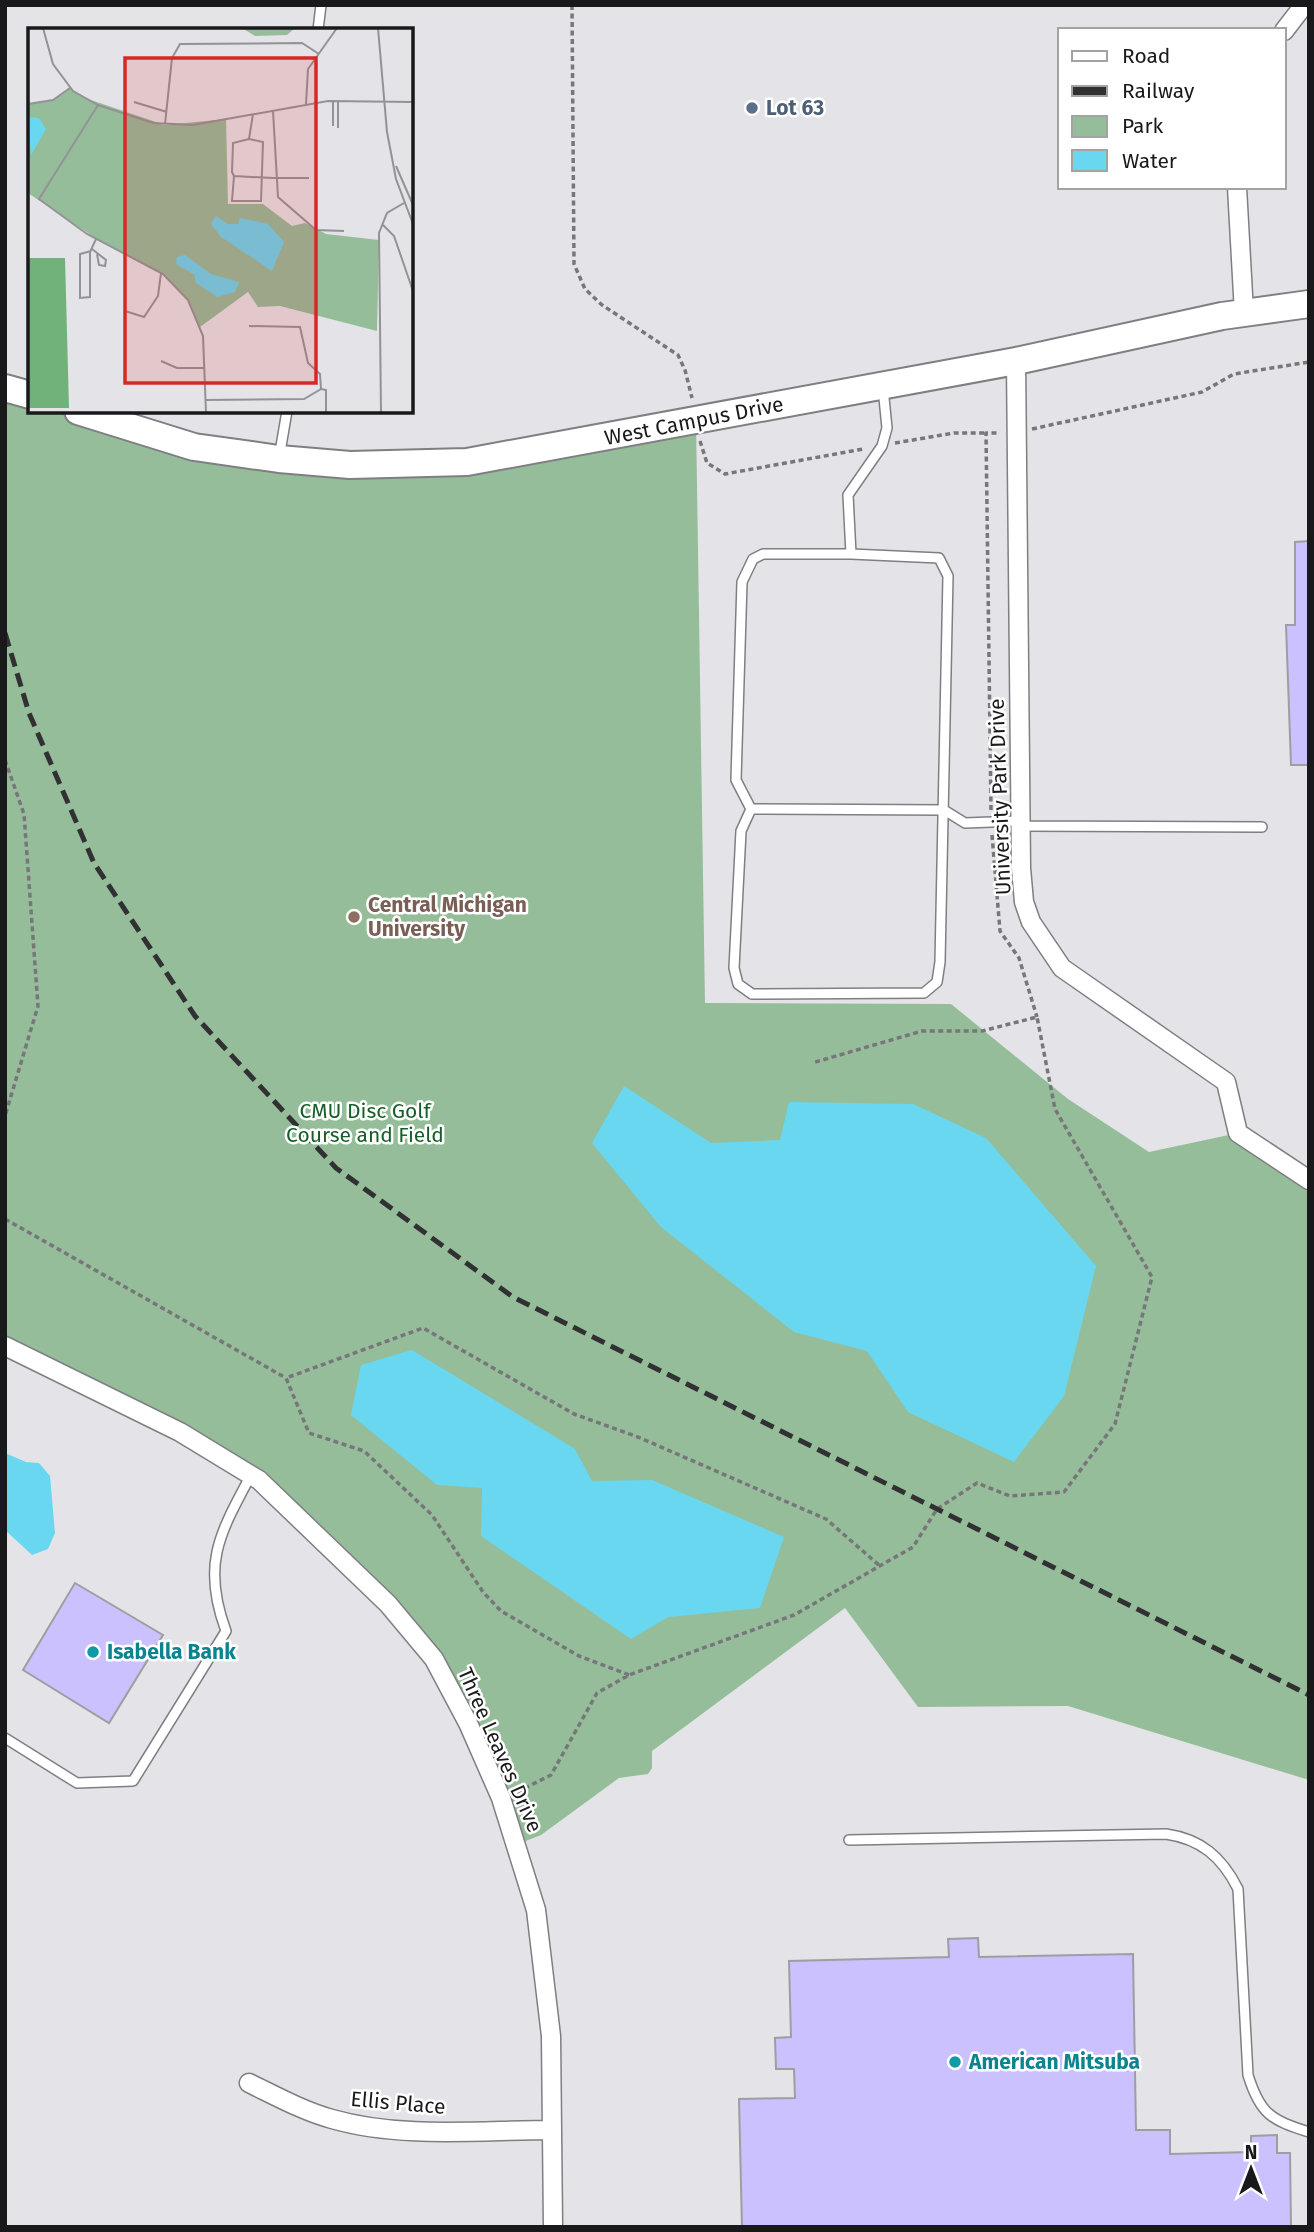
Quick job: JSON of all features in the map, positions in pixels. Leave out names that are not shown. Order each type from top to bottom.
[{"type":"street","points":[[1286,28],[1304,5]]},
{"type":"street","points":[[1237,189],[1244,313]]},
{"type":"street","name":"West Campus Drive","points":[[84,413],[194,447],[279,459],[350,465],[467,462],[1016,361],[1244,313],[1309,304]]},
{"type":"street","name":"University Park Drive","points":[[1016,361],[1021,824],[1024,902],[1031,922],[1049,953],[1062,968],[1226,1082],[1238,1133],[1309,1180]]},
{"type":"street","points":[[5,387],[28,394]]},
{"type":"street","name":"Three Leaves Drive","points":[[5,1346],[180,1432],[251,1475],[388,1604],[434,1658],[468,1723],[501,1798],[536,1910],[548,2000],[553,2227]]},
{"type":"street","name":"Ellis Place","points":[[249,2082],[306,2110],[357,2125],[422,2130],[552,2130]]},
{"type":"lane","points":[[318,28],[321,5]]},
{"type":"lane","points":[[851,554],[848,495],[882,446],[887,428],[883,386]]},
{"type":"lane","points":[[279,459],[287,413]]},
{"type":"lane","points":[[762,554],[939,558],[948,576],[940,962],[937,982],[924,993],[752,994],[738,984],[734,968],[741,831],[751,809],[736,780],[743,582],[753,559],[762,554]]},
{"type":"lane","points":[[751,809],[944,810],[965,823],[991,821],[1021,824],[1262,827]]},
{"type":"lane","points":[[5,1738],[77,1783],[133,1781],[226,1631],[213,1566],[217,1544],[251,1475]]},
{"type":"lane","points":[[849,1840],[1166,1834],[1186,1837],[1205,1846],[1229,1871],[1238,1889],[1248,2075],[1254,2095],[1276,2121],[1309,2132]]},
{"type":"path","points":[[572,5],[574,264],[585,289],[602,304],[678,355],[685,370],[693,404]]},
{"type":"path","points":[[698,433],[707,463],[725,474],[954,433],[1016,433],[1202,392],[1234,374],[1309,362]]},
{"type":"path","points":[[515,1792],[551,1775],[597,1693],[629,1675],[794,1615],[913,1547],[937,1509],[977,1483],[1010,1496],[1064,1492],[1115,1424],[1152,1277],[1055,1108],[1037,1017],[1018,958],[1000,931],[991,821],[986,433]]},
{"type":"path","points":[[5,760],[24,814],[38,1006],[5,1116]]},
{"type":"path","points":[[813,1063],[922,1031],[982,1031],[1037,1017]]},
{"type":"path","points":[[5,1219],[286,1378],[309,1433],[363,1451],[432,1515],[483,1592],[501,1611],[579,1656],[629,1675]]},
{"type":"path","points":[[286,1378],[423,1328],[574,1415],[639,1437],[826,1519],[880,1566]]},
{"type":"green space","name":"CMU Disc Golf Course and Field","points":[[5,387],[28,394],[28,413],[95,413],[279,459],[449,462],[696,421],[705,1003],[951,1004],[1068,1099],[1149,1152],[1238,1133],[1309,1180],[1309,1780],[1068,1706],[918,1707],[845,1608],[652,1751],[652,1768],[648,1774],[619,1778],[541,1835],[518,1844],[434,1659],[259,1480],[5,1346]]},
{"type":"water","points":[[624,1086],[711,1143],[780,1140],[789,1102],[913,1104],[986,1138],[1096,1266],[1064,1396],[1014,1462],[908,1412],[867,1351],[794,1332],[661,1227],[592,1143]]},
{"type":"water","points":[[412,1350],[575,1449],[592,1481],[652,1480],[784,1537],[760,1608],[668,1617],[631,1639],[481,1536],[482,1488],[437,1485],[351,1415],[361,1365]]},
{"type":"water","points":[[5,1453],[26,1462],[39,1463],[50,1476],[55,1533],[48,1549],[32,1555],[5,1530]]},
{"type":"building","points":[[1309,541],[1309,765],[1291,765],[1286,625],[1295,625],[1295,542]]},
{"type":"building","name":"Isabella Bank","points":[[75,1583],[163,1635],[109,1723],[23,1670]]},
{"type":"building","name":"American Mitsuba","points":[[978,1938],[979,1957],[1133,1954],[1136,2130],[1170,2130],[1170,2154],[1251,2152],[1251,2136],[1277,2135],[1277,2153],[1290,2153],[1291,2227],[742,2227],[739,2099],[795,2098],[794,2069],[776,2069],[775,2038],[791,2037],[789,1961],[949,1957],[948,1939]]},
{"type":"railway","points":[[5,633],[29,713],[94,863],[195,1016],[336,1168],[513,1297],[1309,1695]]},
{"type":"place","name":"Lot 63","points":[[752,108]]},
{"type":"place","name":"Central Michigan University","points":[[354,917]]},
{"type":"place","name":"Isabella Bank","points":[[93,1652]]},
{"type":"place","name":"American Mitsuba","points":[[955,2062]]}]
